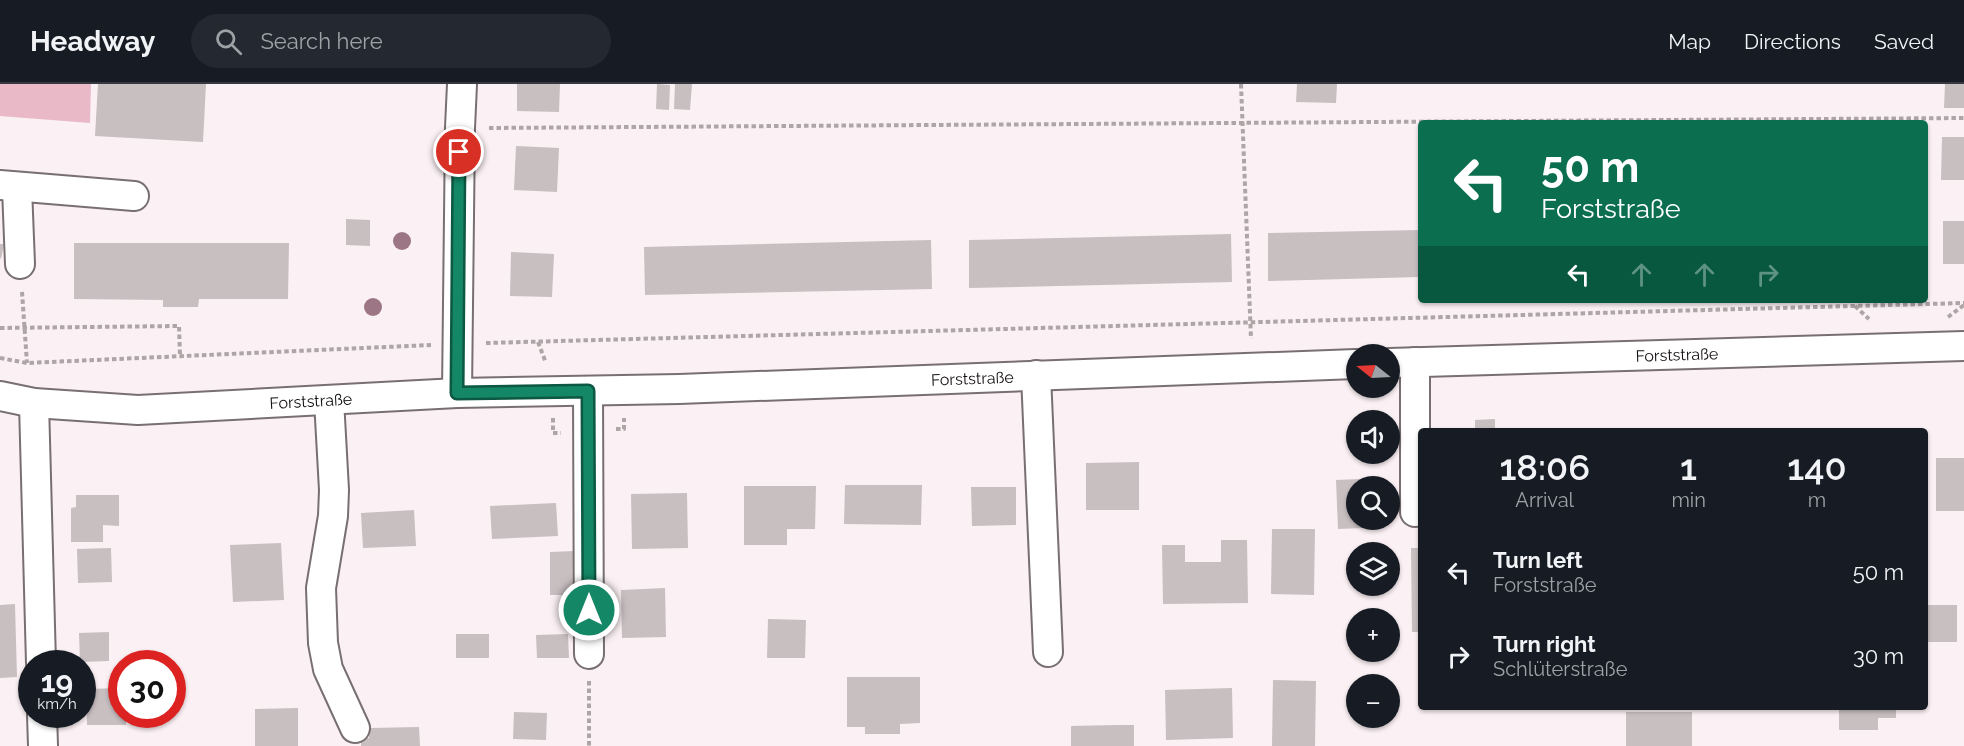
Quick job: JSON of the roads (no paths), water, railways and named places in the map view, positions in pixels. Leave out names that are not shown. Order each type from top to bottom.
[{"type":"street","points":[[457,393],[462,84]]},
{"type":"street","points":[[20,264],[9,186],[134,196]]},
{"type":"street","name":"Forststraße","points":[[1402,362],[1964,346]]},
{"type":"street","points":[[1402,362],[1415,512]]},
{"type":"street","name":"Forststraße","points":[[0,396],[34,403],[138,410],[457,393],[588,391],[1346,364]]},
{"type":"street","points":[[1036,375],[1048,652]]},
{"type":"street","points":[[588,391],[589,654]]},
{"type":"street","points":[[329,400],[333,516],[321,588],[323,643],[328,669],[355,728]]},
{"type":"street","points":[[34,403],[41,650]]},
{"type":"street","points":[[42,728],[43,746]]}]
